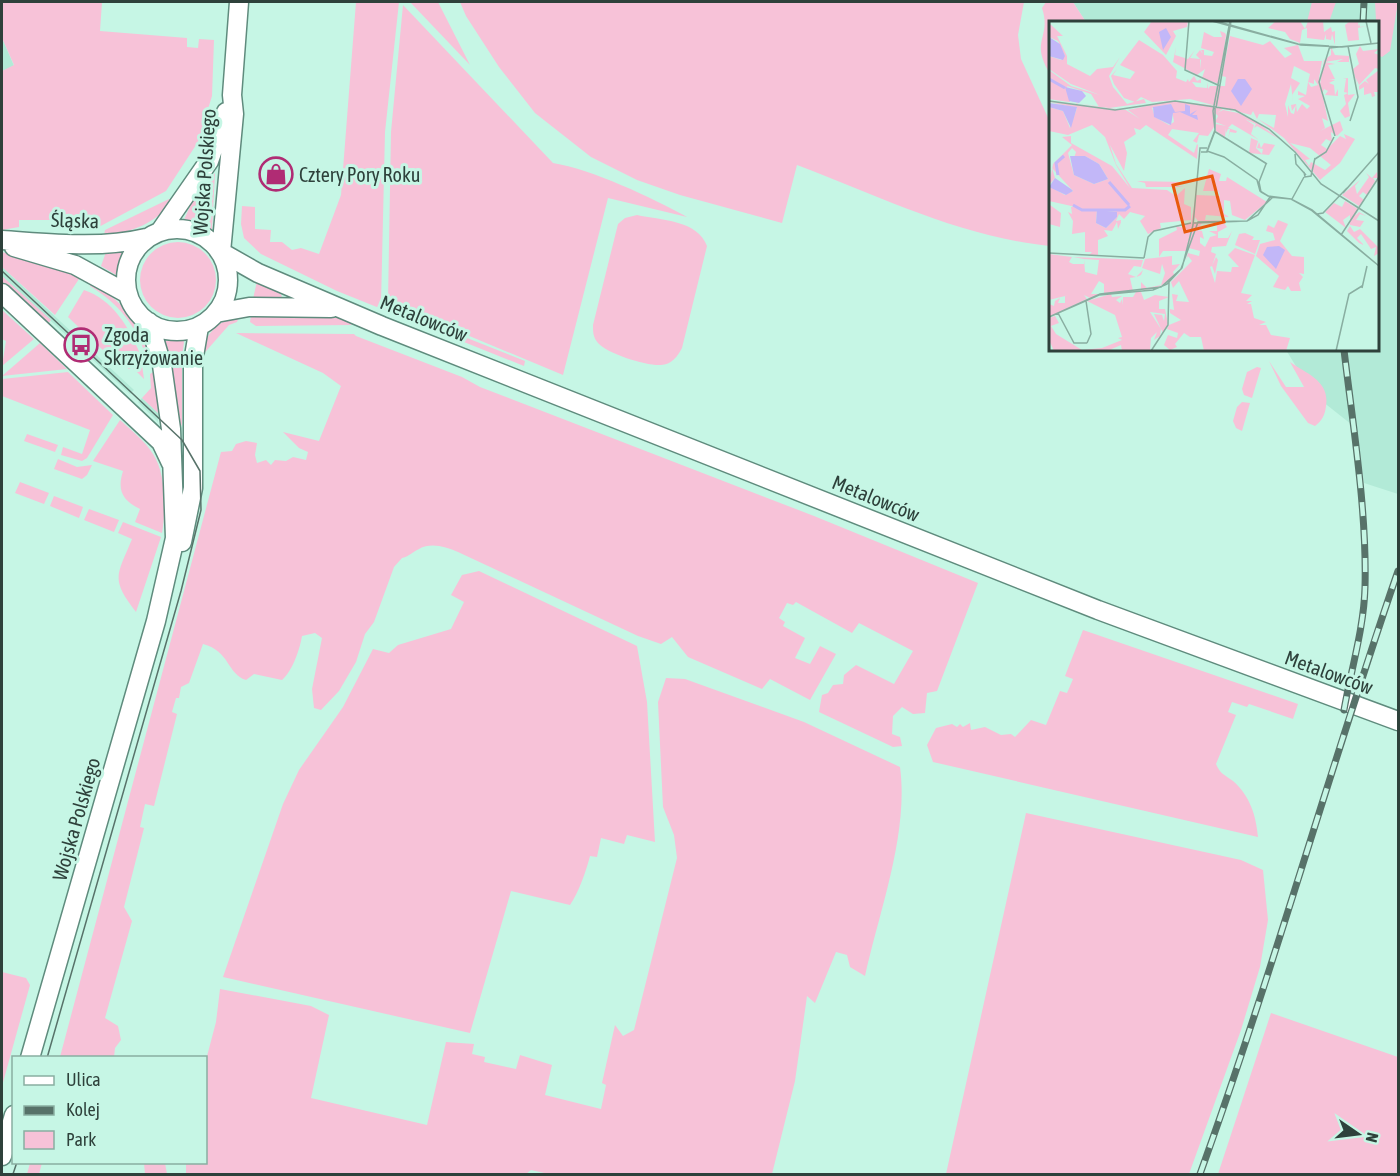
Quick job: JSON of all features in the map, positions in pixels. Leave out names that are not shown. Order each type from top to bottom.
[{"type":"street","name":"Wojska Polskiego","points":[[221,252],[234,114],[232,95],[239,2]]},
{"type":"street","name":"Wojska Polskiego","points":[[154,234],[209,161],[232,95]]},
{"type":"street","points":[[178,228],[195,231],[210,239],[221,252],[227,267],[229,284],[225,299],[216,313],[199,327],[170,331],[149,322],[140,315],[128,294],[125,282],[130,257],[154,234],[178,228]]},
{"type":"street","name":"Śląska","points":[[2,242],[124,243],[154,234]]},
{"type":"street","name":"Śląska","points":[[2,242],[75,265],[128,294]]},
{"type":"street","name":"Metalowców","points":[[221,252],[258,273],[339,308],[1065,597],[1398,722]]},
{"type":"street","points":[[2,293],[161,442],[174,473]]},
{"type":"street","points":[[216,313],[249,307],[339,308]]},
{"type":"street","points":[[149,322],[162,364],[174,473],[175,538],[164,593]]},
{"type":"street","points":[[164,593],[182,544],[193,489],[193,362],[199,327]]},
{"type":"street","name":"Wojska Polskiego","points":[[31,1056],[164,593]]},
{"type":"street","points":[[2,1156],[12,1122]]},
{"type":"shaded area","points":[[1073,2],[1398,2],[1398,494],[1364,483],[1356,428],[1313,394],[1287,351],[1379,351],[1379,21],[1085,21]]},
{"type":"shaded area","points":[[2,38],[14,66],[2,71]]},
{"type":"shaded area","points":[[2,267],[134,390],[130,394],[2,276]]},
{"type":"shaded area","points":[[142,398],[158,413],[158,422],[138,402]]},
{"type":"green space","points":[[2,2],[102,2],[100,31],[187,38],[187,47],[198,48],[199,39],[214,40],[212,96],[198,142],[166,191],[95,229],[66,220],[19,220],[19,227],[2,230],[2,71],[14,65],[2,38]]},
{"type":"green space","points":[[356,2],[399,2],[385,132],[381,304],[525,361],[524,366],[337,291],[261,254],[244,238],[241,224],[242,206],[255,207],[255,229],[271,230],[270,242],[282,242],[292,250],[301,248],[319,254],[341,195]]},
{"type":"green space","points":[[410,2],[438,2],[470,65]]},
{"type":"green space","points":[[460,2],[1024,2],[1018,35],[1021,59],[1049,120],[1049,246],[1017,241],[953,225],[797,165],[782,223],[680,195],[637,180],[591,157],[535,113],[499,67],[466,16]]},
{"type":"green space","points":[[1046,2],[1073,2],[1085,21],[1049,21],[1049,72],[1041,54],[1045,26],[1042,8]]},
{"type":"green space","points":[[1312,2],[1336,2],[1329,21],[1307,21]]},
{"type":"green space","points":[[1375,2],[1398,2],[1390,51],[1382,57],[1379,56],[1379,21],[1376,21]]},
{"type":"green space","points":[[403,5],[553,163],[603,178],[640,193],[687,217],[608,198],[563,375],[388,302],[391,132]]},
{"type":"green space","points":[[215,173],[212,229],[183,222],[192,202]]},
{"type":"green space","points":[[169,199],[173,200],[151,221],[124,232],[104,235],[105,230]]},
{"type":"green space","points":[[637,215],[687,226],[702,237],[707,246],[682,348],[674,360],[665,365],[646,364],[618,355],[598,343],[594,334],[593,325],[618,224],[625,218]]},
{"type":"green space","points":[[178,242],[193,245],[205,253],[213,265],[216,280],[213,295],[205,307],[193,315],[178,318],[163,315],[151,307],[143,295],[140,280],[143,265],[151,253],[163,245]]},
{"type":"green space","points":[[120,251],[124,255],[116,275],[101,266],[106,252]]},
{"type":"green space","points":[[2,252],[81,276],[55,315],[2,267]]},
{"type":"green space","points":[[2,276],[51,320],[47,325],[2,284]]},
{"type":"green space","points":[[257,281],[280,292],[282,297],[253,299]]},
{"type":"green space","points":[[89,282],[112,297],[129,314],[142,334],[152,359],[147,359],[138,336],[126,317],[110,300],[90,286]]},
{"type":"green space","points":[[84,290],[103,300],[119,316],[140,354],[135,358],[107,354],[68,317]]},
{"type":"green space","points":[[2,310],[34,339],[2,366],[6,341],[2,339]]},
{"type":"green space","points":[[251,316],[338,318],[352,325],[256,326],[250,322]]},
{"type":"green space","points":[[239,317],[237,322],[229,325],[200,358],[212,330],[223,322]]},
{"type":"green space","points":[[236,333],[354,334],[462,377],[480,387],[814,516],[978,583],[937,691],[927,693],[925,713],[913,714],[902,707],[893,716],[892,734],[900,737],[902,746],[893,747],[819,712],[822,695],[828,693],[833,685],[843,684],[844,675],[856,665],[894,684],[913,651],[859,623],[852,633],[796,602],[793,605],[787,603],[779,618],[785,622],[783,626],[805,638],[795,658],[810,664],[820,646],[836,654],[810,700],[770,679],[762,689],[688,657],[672,637],[661,644],[638,636],[453,550],[438,546],[428,546],[417,550],[402,558],[394,567],[374,622],[365,634],[356,662],[339,691],[321,710],[314,708],[312,689],[322,638],[315,633],[302,636],[295,660],[282,680],[254,674],[246,680],[235,673],[218,652],[203,644],[189,683],[181,687],[179,698],[176,698],[172,712],[177,714],[154,806],[145,804],[140,827],[144,828],[124,907],[132,921],[105,1018],[118,1026],[121,1040],[115,1048],[114,1056],[60,1056],[221,452],[232,451],[236,444],[246,441],[257,443],[255,455],[257,463],[266,460],[271,465],[275,460],[286,461],[293,457],[306,460],[308,452],[299,448],[283,432],[319,441],[341,386],[323,373]]},
{"type":"green space","points":[[182,338],[184,342],[182,357],[170,358],[165,341]]},
{"type":"green space","points":[[40,343],[67,369],[2,376]]},
{"type":"green space","points":[[128,361],[142,365],[144,379],[132,367],[129,369],[125,366]]},
{"type":"green space","points":[[1269,361],[1286,387],[1304,387],[1290,362],[1321,384],[1326,397],[1326,406],[1323,418],[1315,426],[1308,423],[1281,386]]},
{"type":"green space","points":[[182,367],[182,424],[180,429],[171,368]]},
{"type":"green space","points":[[1257,367],[1261,368],[1252,398],[1244,395],[1242,389],[1247,372]]},
{"type":"green space","points":[[155,371],[158,413],[142,398],[151,388],[150,374]]},
{"type":"green space","points":[[68,372],[113,415],[87,458],[82,461],[61,455],[63,447],[82,454],[90,430],[2,396],[2,379]]},
{"type":"green space","points":[[1242,402],[1250,403],[1242,431],[1236,428],[1233,421],[1237,407]]},
{"type":"green space","points":[[120,420],[146,445],[157,462],[164,492],[162,533],[135,522],[140,509],[122,494],[123,471],[93,461]]},
{"type":"green space","points":[[27,434],[58,445],[55,452],[24,441]]},
{"type":"green space","points":[[58,459],[77,467],[92,465],[82,479],[54,469]]},
{"type":"green space","points":[[20,482],[49,493],[44,504],[15,493]]},
{"type":"green space","points":[[54,496],[83,507],[79,518],[50,506]]},
{"type":"green space","points":[[89,509],[119,520],[114,532],[84,520]]},
{"type":"green space","points":[[123,522],[161,537],[136,612],[119,584],[120,569],[132,539],[118,533]]},
{"type":"green space","points":[[479,571],[637,646],[647,702],[655,842],[627,835],[624,844],[601,838],[597,857],[590,856],[579,888],[570,905],[511,891],[470,1033],[223,977],[283,804],[299,770],[343,707],[373,649],[389,653],[398,645],[451,629],[464,602],[451,595],[462,575]]},
{"type":"green space","points":[[1083,630],[1298,704],[1293,719],[1249,704],[1247,707],[1232,702],[1228,712],[1236,715],[1216,764],[1221,772],[1244,793],[1254,814],[1258,837],[933,762],[927,745],[936,728],[952,724],[957,727],[960,724],[963,727],[970,723],[971,730],[985,727],[1001,735],[1011,734],[1015,737],[1031,720],[1046,725],[1060,691],[1067,693],[1073,679],[1065,676]]},
{"type":"green space","points":[[666,678],[685,679],[804,722],[900,767],[902,792],[897,845],[865,976],[850,967],[847,955],[836,952],[815,1003],[807,996],[795,1081],[772,1174],[549,1174],[531,1170],[526,1174],[186,1174],[186,1164],[207,1164],[207,1056],[216,1022],[220,989],[311,1006],[329,1015],[311,1098],[427,1125],[446,1042],[474,1044],[472,1054],[485,1057],[484,1062],[516,1069],[520,1055],[552,1065],[545,1095],[601,1109],[606,1085],[602,1083],[615,1025],[623,1036],[634,1030],[677,858],[674,835],[663,807],[658,702]]},
{"type":"green space","points":[[1026,813],[1241,860],[1263,870],[1268,920],[1260,967],[1241,1030],[1189,1174],[946,1174]]},
{"type":"green space","points":[[2,972],[26,978],[30,985],[2,1086]]},
{"type":"green space","points":[[1271,1013],[1398,1057],[1398,1174],[1218,1174]]},
{"type":"green space","points":[[30,1164],[42,1164],[39,1174],[27,1174]]},
{"type":"green space","points":[[144,1164],[165,1164],[167,1174],[145,1174]]},
{"type":"tram line","points":[[2,271],[182,440],[200,471],[201,510],[181,591],[48,1056]]},
{"type":"tram line","points":[[13,1174],[16,1164]]},
{"type":"railway","points":[[1363,21],[1364,2]]},
{"type":"railway","points":[[1344,351],[1359,468],[1364,529],[1365,587],[1357,649],[1344,710]]},
{"type":"railway","points":[[1200,1174],[1252,1024],[1398,571]]},
{"type":"place","name":"Cztery Pory Roku","points":[[276,174]]},
{"type":"place","name":"Zgoda Skrzyżowanie","points":[[81,345]]}]
